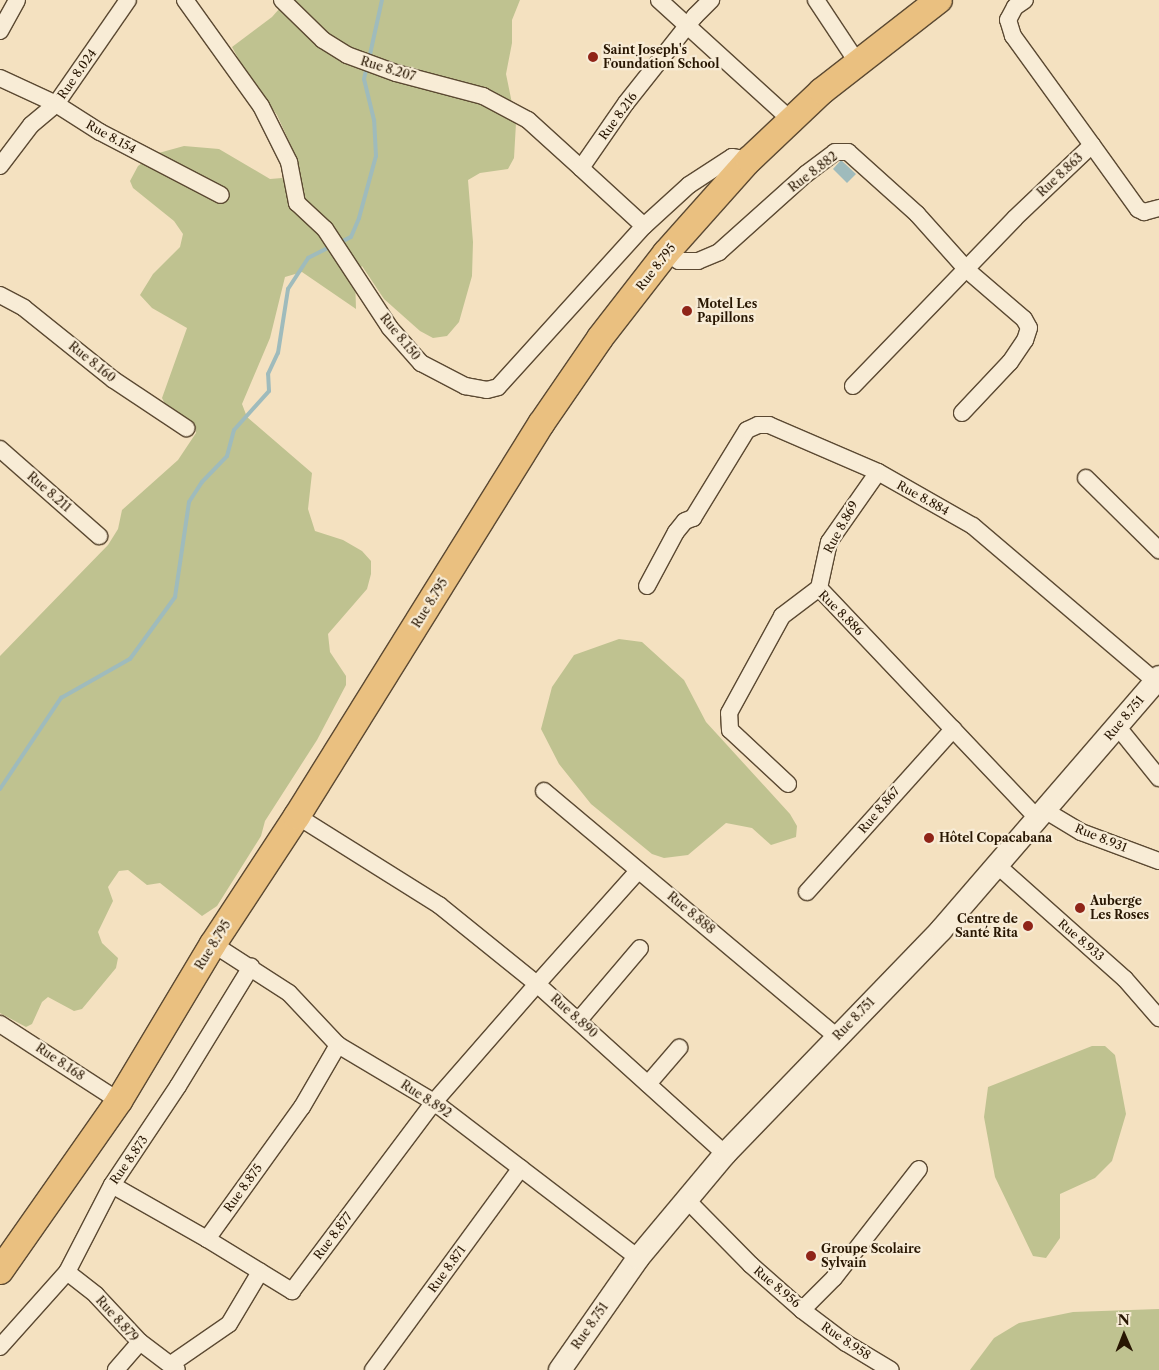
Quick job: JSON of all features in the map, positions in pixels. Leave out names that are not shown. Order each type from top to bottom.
[{"type":"highway","name":"Rue 8.795","points":[[0,1271],[119,1101],[213,944],[297,816],[540,424],[666,253],[749,160],[790,119],[857,62],[939,0]]},
{"type":"main road","name":"Rue 8.751","points":[[560,1370],[638,1258],[725,1154],[998,866],[1157,679]]},
{"type":"street","points":[[0,31],[17,0]]},
{"type":"street","name":"Rue 8.024","points":[[0,166],[31,125],[56,104],[128,0]]},
{"type":"street","name":"Rue 8.150","points":[[185,0],[261,106],[289,162],[297,203],[325,229],[390,328],[421,363],[465,386],[487,390],[498,387],[644,226],[689,185],[732,157],[749,160]]},
{"type":"street","name":"Rue 8.207","points":[[282,0],[324,40],[367,65],[484,96],[528,120],[582,168]]},
{"type":"street","points":[[659,0],[790,119]]},
{"type":"street","name":"Rue 8.216","points":[[582,168],[626,103],[689,28],[695,16],[712,0]]},
{"type":"street","points":[[816,0],[857,62]]},
{"type":"street","name":"Rue 8.863","points":[[853,386],[1022,212],[1092,145],[1013,36],[1008,20],[1015,7],[1025,0]]},
{"type":"street","name":"Rue 8.154","points":[[0,78],[56,104],[100,132],[221,195]]},
{"type":"street","points":[[1092,145],[1138,209],[1144,212],[1159,208]]},
{"type":"street","name":"Rue 8.882","points":[[666,253],[679,261],[698,261],[719,252],[736,240],[792,186],[842,150],[917,214],[967,270]]},
{"type":"street","points":[[582,168],[644,226]]},
{"type":"street","points":[[962,413],[1010,362],[1025,340],[1029,328],[1024,319],[967,270]]},
{"type":"street","name":"Rue 8.160","points":[[0,295],[24,308],[114,380],[186,428]]},
{"type":"street","name":"Rue 8.884","points":[[647,586],[676,532],[685,521],[693,518],[747,430],[758,425],[769,425],[878,472],[973,526],[1157,679]]},
{"type":"street","name":"Rue 8.211","points":[[0,449],[99,536]]},
{"type":"street","name":"Rue 8.869","points":[[819,588],[830,542],[878,472]]},
{"type":"street","points":[[1086,478],[1159,550]]},
{"type":"street","name":"Rue 8.886","points":[[788,784],[730,730],[729,713],[782,616],[819,588],[952,729],[1042,815]]},
{"type":"street","points":[[1117,726],[1159,778]]},
{"type":"street","name":"Rue 8.867","points":[[807,892],[952,729]]},
{"type":"street","name":"Rue 8.888","points":[[544,791],[638,872],[643,872],[837,1037]]},
{"type":"street","name":"Rue 8.931","points":[[1042,815],[1081,832],[1159,861]]},
{"type":"street","name":"Rue 8.890","points":[[297,816],[439,905],[579,1020],[725,1154]]},
{"type":"street","name":"Rue 8.933","points":[[998,866],[1125,978],[1159,1018]]},
{"type":"street","points":[[434,1102],[638,872]]},
{"type":"street","name":"Rue 8.892","points":[[213,944],[289,993],[338,1045],[434,1102],[638,1258]]},
{"type":"street","points":[[579,1020],[640,948]]},
{"type":"street","name":"Rue 8.873","points":[[0,1347],[68,1272],[112,1185],[173,1094],[251,967]]},
{"type":"street","name":"Rue 8.168","points":[[0,1024],[119,1101]]},
{"type":"street","name":"Rue 8.875","points":[[207,1240],[302,1107],[338,1045]]},
{"type":"street","points":[[648,1084],[679,1048]]},
{"type":"street","name":"Rue 8.877","points":[[207,1240],[292,1291],[434,1102]]},
{"type":"street","name":"Rue 8.871","points":[[373,1370],[521,1168]]},
{"type":"street","name":"Rue 8.956","points":[[686,1200],[751,1265],[802,1310],[834,1278],[919,1169]]},
{"type":"street","points":[[112,1185],[207,1240]]},
{"type":"street","name":"Rue 8.879","points":[[68,1272],[96,1295],[140,1342],[116,1370]]},
{"type":"street","points":[[140,1342],[174,1367],[229,1324],[260,1272]]},
{"type":"street","name":"Rue 8.958","points":[[802,1310],[846,1343],[890,1370]]},
{"type":"green space","points":[[287,0],[520,0],[512,20],[512,43],[506,74],[516,123],[514,158],[508,169],[480,173],[468,180],[473,242],[472,276],[459,322],[447,336],[433,338],[420,331],[384,299],[362,266],[355,275],[356,309],[302,272],[285,277],[270,338],[242,404],[247,417],[312,473],[308,509],[315,531],[343,540],[362,551],[371,561],[371,574],[367,589],[328,634],[330,652],[346,676],[346,685],[317,740],[265,821],[261,836],[217,906],[202,916],[160,883],[147,885],[128,870],[119,871],[108,887],[113,901],[98,932],[102,943],[118,958],[116,968],[82,1009],[74,1011],[48,997],[42,1002],[32,1024],[26,1027],[0,1013],[0,656],[108,545],[118,529],[122,510],[178,460],[196,433],[195,425],[168,410],[162,398],[187,328],[152,308],[140,295],[153,274],[180,247],[183,234],[174,221],[133,188],[130,181],[138,166],[155,154],[184,146],[219,149],[270,179],[282,178],[291,171],[294,165],[292,148],[277,115],[249,78],[232,47],[272,17]]},
{"type":"green space","points":[[619,639],[642,642],[684,680],[706,722],[790,814],[797,826],[796,837],[771,845],[752,828],[726,823],[688,855],[664,858],[652,854],[591,804],[559,764],[541,729],[552,687],[574,655]]},
{"type":"green space","points":[[1092,1046],[1105,1046],[1115,1055],[1126,1114],[1112,1161],[1095,1178],[1060,1194],[1060,1238],[1046,1258],[1033,1256],[995,1177],[984,1117],[988,1087]]},
{"type":"green space","points":[[1159,1309],[1159,1370],[970,1370],[994,1338],[1019,1323],[1073,1312]]},
{"type":"water","points":[[841,160],[856,174],[847,183],[833,169]]},
{"type":"waterway","points":[[369,59],[382,0]]},
{"type":"waterway","points":[[339,243],[351,237],[359,218],[376,156],[374,120],[364,79],[367,66]]},
{"type":"waterway","points":[[0,789],[61,698],[130,659],[175,597],[189,502],[202,482],[227,456],[234,430],[269,391],[268,374],[278,353],[288,289],[308,258],[332,246]]},
{"type":"place","name":"Saint Joseph's Foundation School","points":[[593,57]]},
{"type":"place","name":"Motel Les Papillons","points":[[687,311]]},
{"type":"place","name":"Hôtel Copacabana","points":[[929,838]]},
{"type":"place","name":"Auberge Les Roses","points":[[1080,908]]},
{"type":"place","name":"Centre de Santé Rita","points":[[1028,926]]},
{"type":"place","name":"Groupe Scolaire Sylvain","points":[[811,1256]]}]
